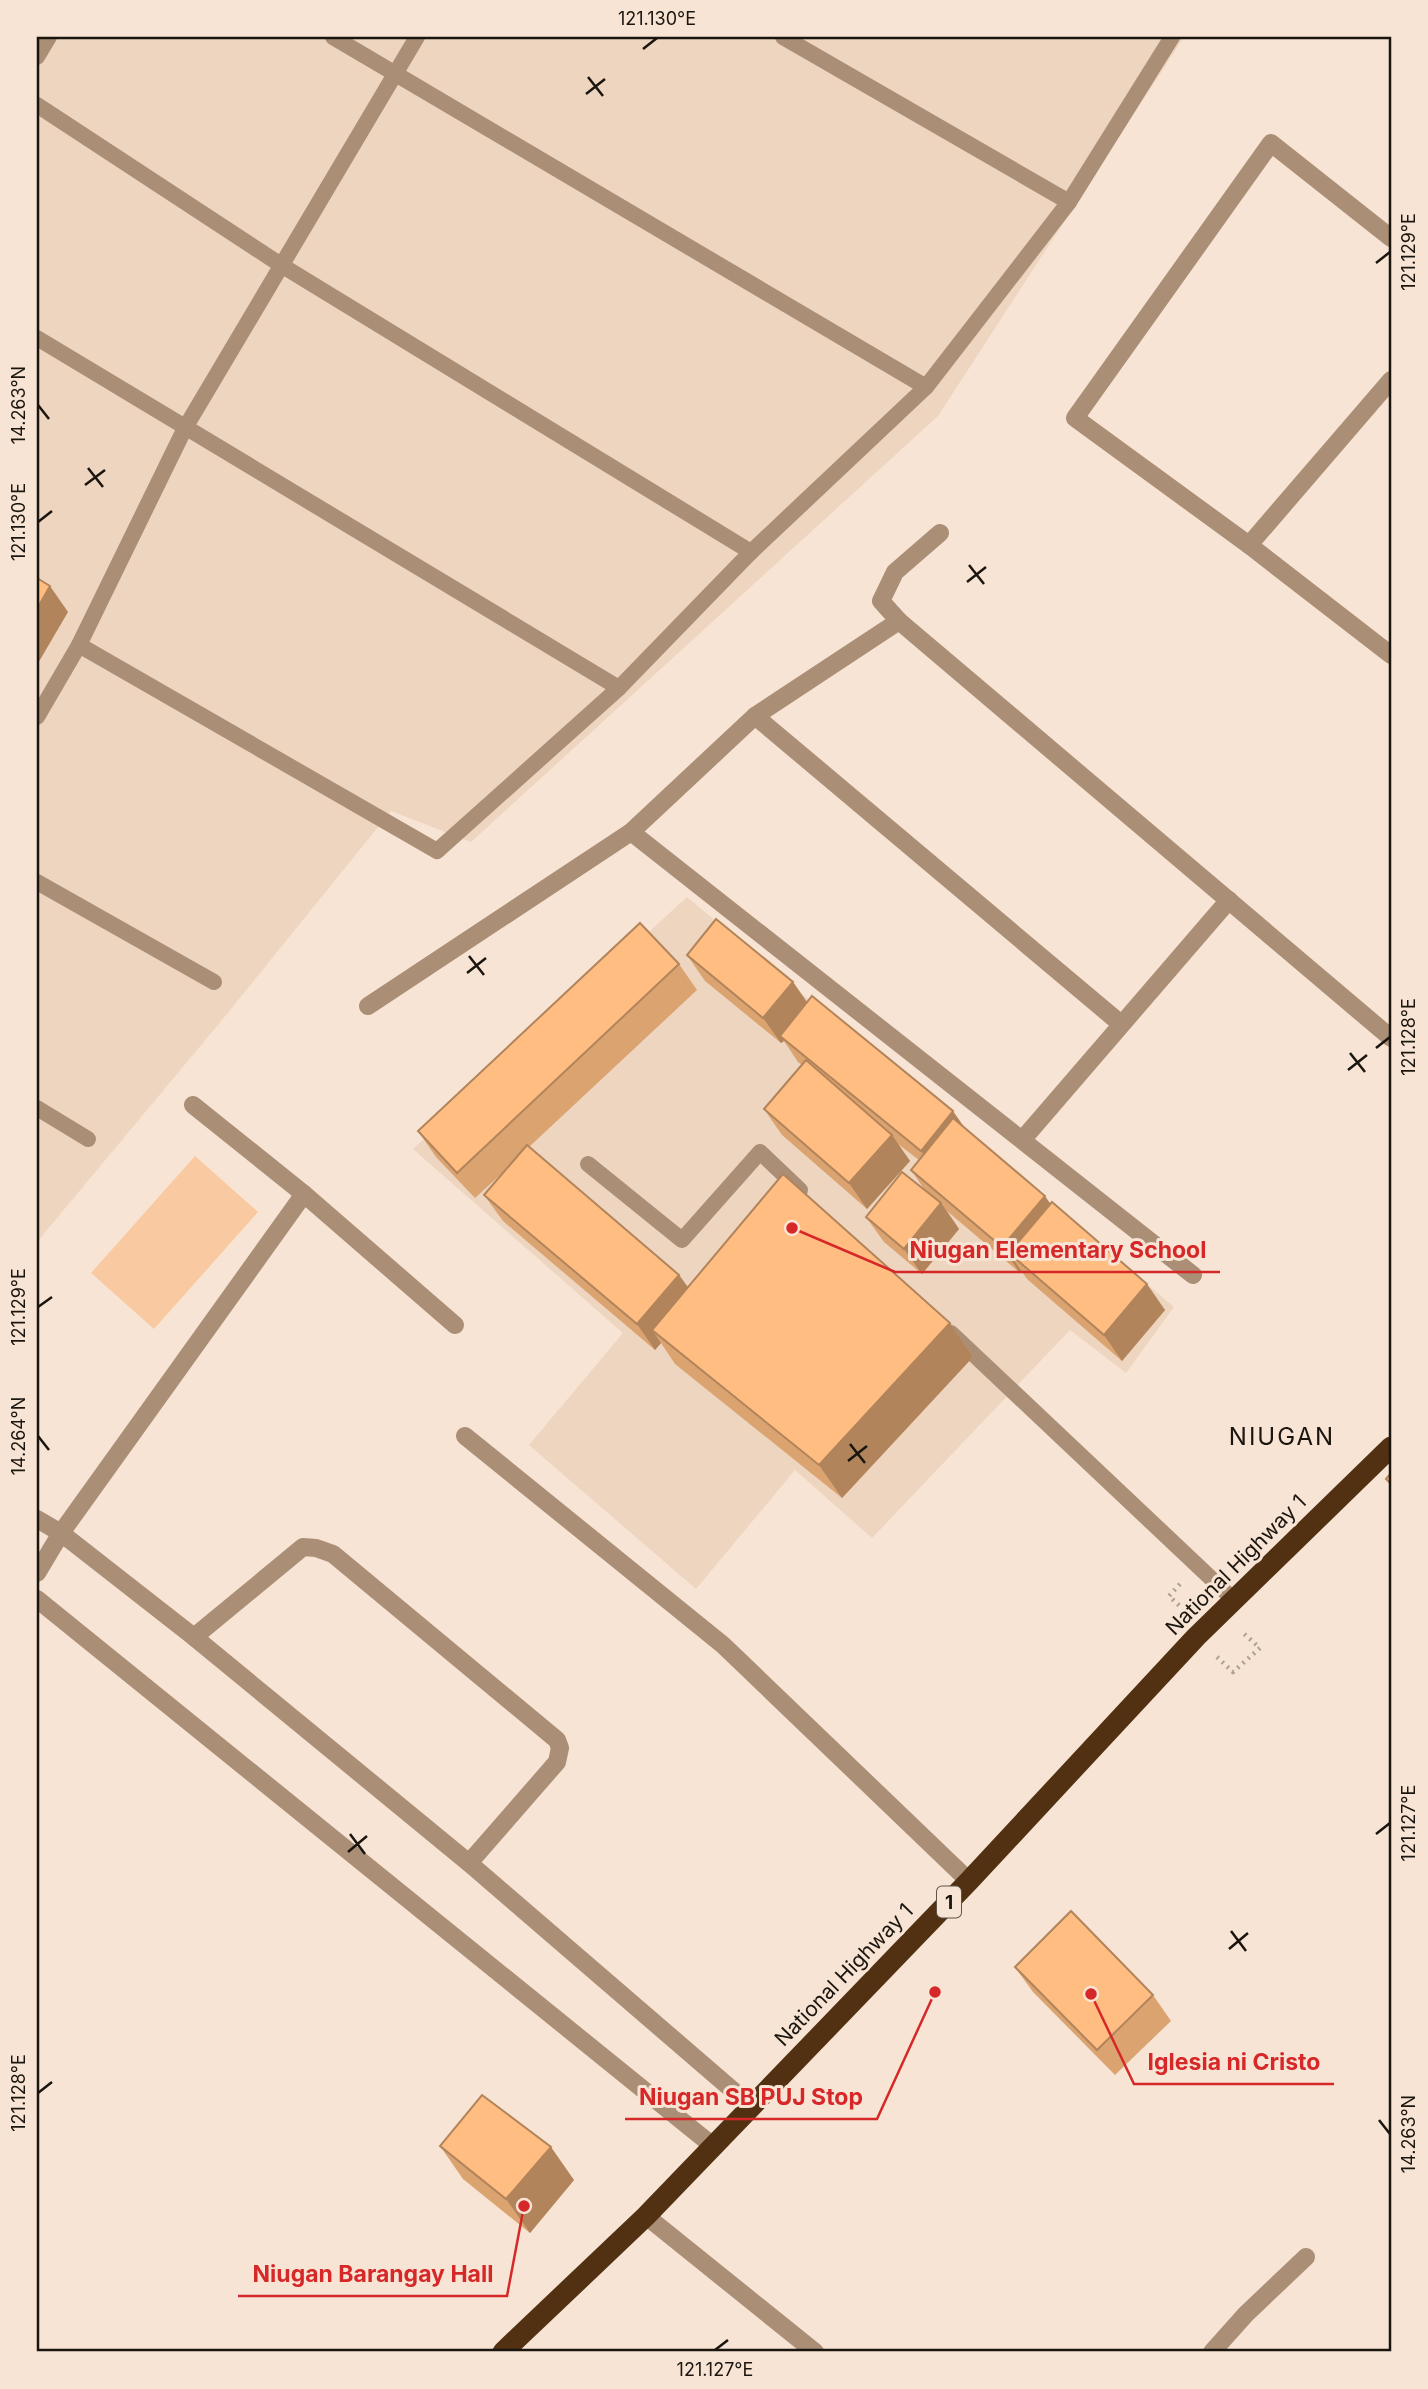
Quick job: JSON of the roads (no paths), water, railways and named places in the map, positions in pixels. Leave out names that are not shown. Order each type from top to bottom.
[{"type":"highway","name":"National Highway 1","points":[[511,2350],[646,2216],[969,1881],[1196,1637],[1391,1447]]},
{"type":"street","points":[[1391,238],[1271,143],[1074,418],[1249,545],[1391,655]]},
{"type":"street","points":[[1249,545],[1391,380]]},
{"type":"street","points":[[940,533],[895,572],[881,601],[899,621],[1391,1038]]},
{"type":"street","points":[[368,1006],[631,832],[755,716],[899,621]]},
{"type":"street","points":[[755,716],[1121,1024]]},
{"type":"street","points":[[631,832],[1193,1275]]},
{"type":"street","points":[[1023,1139],[1229,900]]},
{"type":"street","points":[[192,1105],[303,1194],[455,1325]]},
{"type":"street","points":[[37,1573],[61,1533],[303,1194]]},
{"type":"street","points":[[465,1436],[723,1645],[969,1881]]},
{"type":"street","points":[[37,1519],[61,1533],[194,1637],[469,1863],[751,2106]]},
{"type":"street","points":[[194,1637],[303,1547],[332,1554],[557,1740],[560,1748],[557,1762],[469,1863]]},
{"type":"street","points":[[37,1599],[713,2146]]},
{"type":"street","points":[[646,2216],[816,2352]]},
{"type":"street","points":[[1212,2352],[1246,2314],[1306,2257]]},
{"type":"lane","points":[[37,57],[49,37]]},
{"type":"lane","points":[[333,37],[926,387]]},
{"type":"lane","points":[[37,716],[79,645],[186,428],[417,37]]},
{"type":"lane","points":[[783,37],[1069,202]]},
{"type":"lane","points":[[79,645],[437,851],[619,688],[751,552],[926,387],[1069,202],[1172,37]]},
{"type":"lane","points":[[37,105],[281,265],[751,552]]},
{"type":"lane","points":[[37,338],[619,688]]},
{"type":"lane","points":[[37,882],[214,982]]},
{"type":"lane","points":[[37,1108],[88,1139]]},
{"type":"lane","points":[[588,1164],[682,1240],[760,1152],[810,1199]]},
{"type":"lane","points":[[941,1324],[1234,1600]]},
{"type":"place","name":"Niugan Elementary School","points":[[792,1228]]},
{"type":"place","name":"Niugan SB PUJ Stop","points":[[935,1992]]},
{"type":"place","name":"Iglesia ni Cristo","points":[[1091,1994]]},
{"type":"place","name":"Niugan Barangay Hall","points":[[524,2206]]},
{"type":"district","name":"NIUGAN","points":[[1282,1437]]}]
